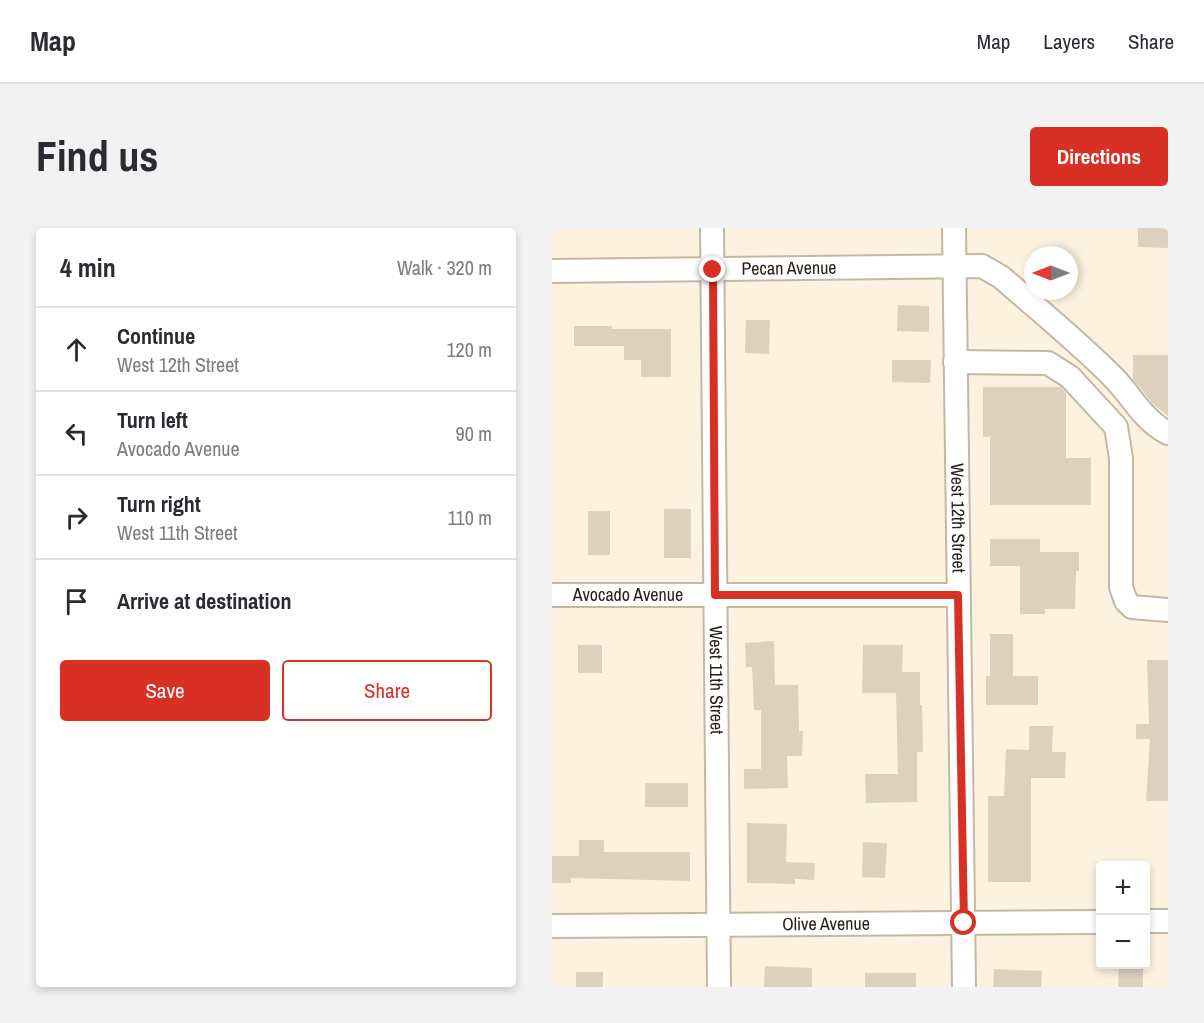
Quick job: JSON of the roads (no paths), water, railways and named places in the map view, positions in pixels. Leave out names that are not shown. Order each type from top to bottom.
[{"type":"street","name":"West 11th Street","points":[[712,228],[719,987]]},
{"type":"street","name":"West 12th Street","points":[[954,228],[964,987]]},
{"type":"street","name":"Pecan Avenue","points":[[552,271],[982,266],[1001,277],[1112,376],[1138,409],[1157,428],[1168,433]]},
{"type":"street","points":[[955,362],[1048,363],[1070,377],[1116,427],[1121,458],[1121,586],[1125,601],[1132,607],[1168,610]]},
{"type":"street","name":"Avocado Avenue","points":[[552,595],[958,595]]},
{"type":"street","points":[[1150,921],[1168,921]]},
{"type":"street","name":"Olive Avenue","points":[[552,926],[1096,922]]}]
